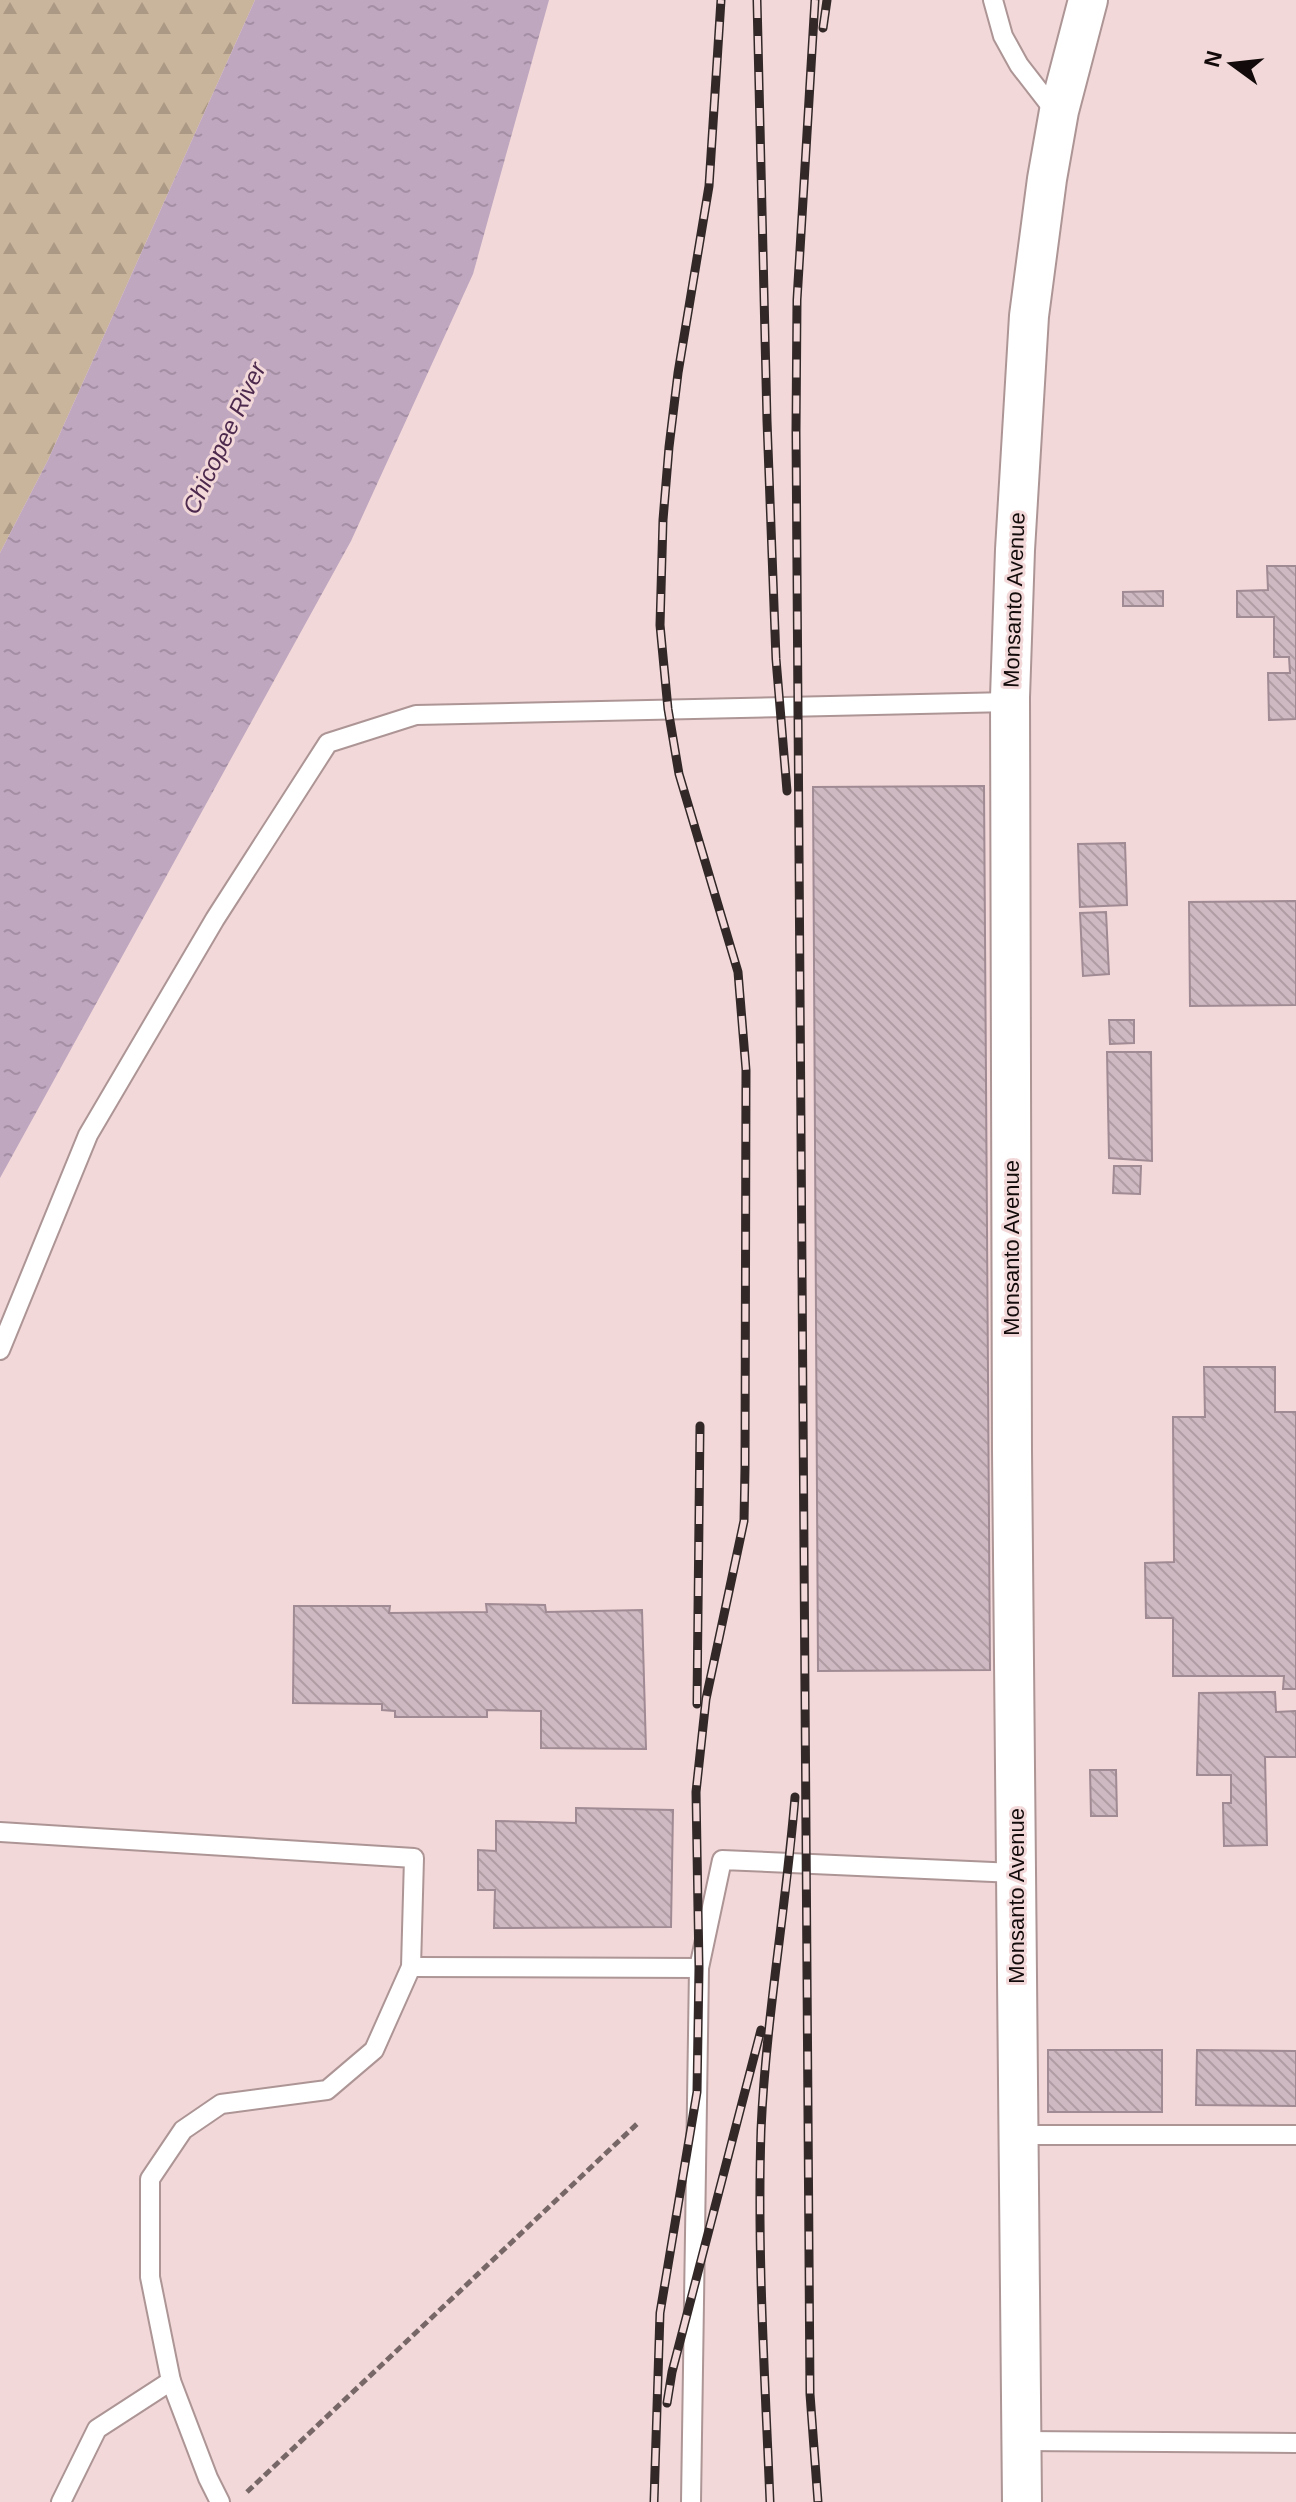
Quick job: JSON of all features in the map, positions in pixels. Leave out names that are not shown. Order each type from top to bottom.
[{"type":"street","name":"Monsanto Avenue","points":[[1022,2502],[1015,1873],[1010,702],[1029,316],[1043,206],[1059,116],[1088,0]]},
{"type":"lane","points":[[993,0],[1003,36],[1019,65],[1059,116]]},
{"type":"lane","points":[[0,1350],[88,1135],[215,919],[328,743],[416,715],[1010,702]]},
{"type":"lane","points":[[0,1832],[414,1858],[411,1967],[374,2050],[327,2090],[221,2104],[183,2130],[150,2179],[150,2277],[171,2381],[220,2502]]},
{"type":"lane","points":[[691,2502],[699,1968],[722,1860],[1015,1873]]},
{"type":"lane","points":[[411,1967],[699,1968]]},
{"type":"lane","points":[[1018,2135],[1296,2135]]},
{"type":"lane","points":[[61,2502],[97,2429],[171,2381]]},
{"type":"lane","points":[[1021,2441],[1296,2443]]},
{"type":"path","points":[[236,2502],[639,2122]]},
{"type":"green space","points":[[0,0],[255,0],[48,460],[0,553]]},
{"type":"water","name":"Chicopee River","points":[[255,0],[549,0],[473,274],[351,541],[0,1178],[0,553],[48,460]]},
{"type":"building","points":[[1267,566],[1296,566],[1296,719],[1269,720],[1268,673],[1290,673],[1289,657],[1274,657],[1274,617],[1237,617],[1237,591],[1268,590]]},
{"type":"building","points":[[1163,591],[1163,606],[1123,606],[1123,592]]},
{"type":"building","points":[[984,786],[990,1670],[818,1671],[813,787]]},
{"type":"building","points":[[1125,843],[1127,905],[1080,907],[1078,844]]},
{"type":"building","points":[[1296,901],[1296,1005],[1190,1006],[1189,902]]},
{"type":"building","points":[[1106,912],[1109,974],[1083,976],[1080,913]]},
{"type":"building","points":[[1109,1020],[1134,1020],[1134,1043],[1110,1044]]},
{"type":"building","points":[[1107,1052],[1151,1052],[1152,1161],[1109,1158]]},
{"type":"building","points":[[1114,1166],[1141,1166],[1140,1194],[1113,1193]]},
{"type":"building","points":[[1204,1367],[1275,1367],[1275,1412],[1296,1412],[1296,1689],[1283,1689],[1284,1676],[1173,1676],[1173,1618],[1146,1618],[1145,1563],[1174,1562],[1173,1417],[1205,1417]]},
{"type":"building","points":[[486,1604],[545,1605],[546,1612],[642,1610],[646,1749],[541,1748],[541,1711],[487,1710],[487,1717],[395,1717],[395,1711],[382,1710],[382,1704],[293,1703],[294,1606],[390,1606],[389,1613],[487,1612]]},
{"type":"building","points":[[1275,1692],[1276,1712],[1296,1711],[1296,1757],[1265,1757],[1267,1845],[1224,1846],[1223,1803],[1231,1803],[1231,1775],[1197,1775],[1199,1693]]},
{"type":"building","points":[[1090,1770],[1116,1770],[1117,1816],[1091,1816]]},
{"type":"building","points":[[576,1808],[673,1810],[671,1927],[494,1928],[495,1890],[478,1890],[478,1850],[496,1851],[496,1821],[576,1823]]},
{"type":"building","points":[[1048,2050],[1162,2050],[1162,2112],[1048,2112]]},
{"type":"building","points":[[1197,2050],[1296,2051],[1296,2106],[1196,2105]]},
{"type":"railway","points":[[654,2502],[660,2313],[697,2092],[699,1968],[696,1792],[706,1699],[744,1521],[746,1070],[738,972],[679,774],[668,709],[660,625],[669,447],[709,186],[721,0]]},
{"type":"railway","points":[[757,0],[776,659],[787,791]]},
{"type":"railway","points":[[815,0],[797,300],[796,431],[810,2394],[818,2502]]},
{"type":"railway","points":[[823,28],[827,0]]},
{"type":"railway","points":[[697,1704],[700,1426]]},
{"type":"railway","points":[[770,2502],[761,2270],[761,2130],[767,2046],[795,1797]]},
{"type":"railway","points":[[667,2403],[672,2372],[761,2030]]}]
